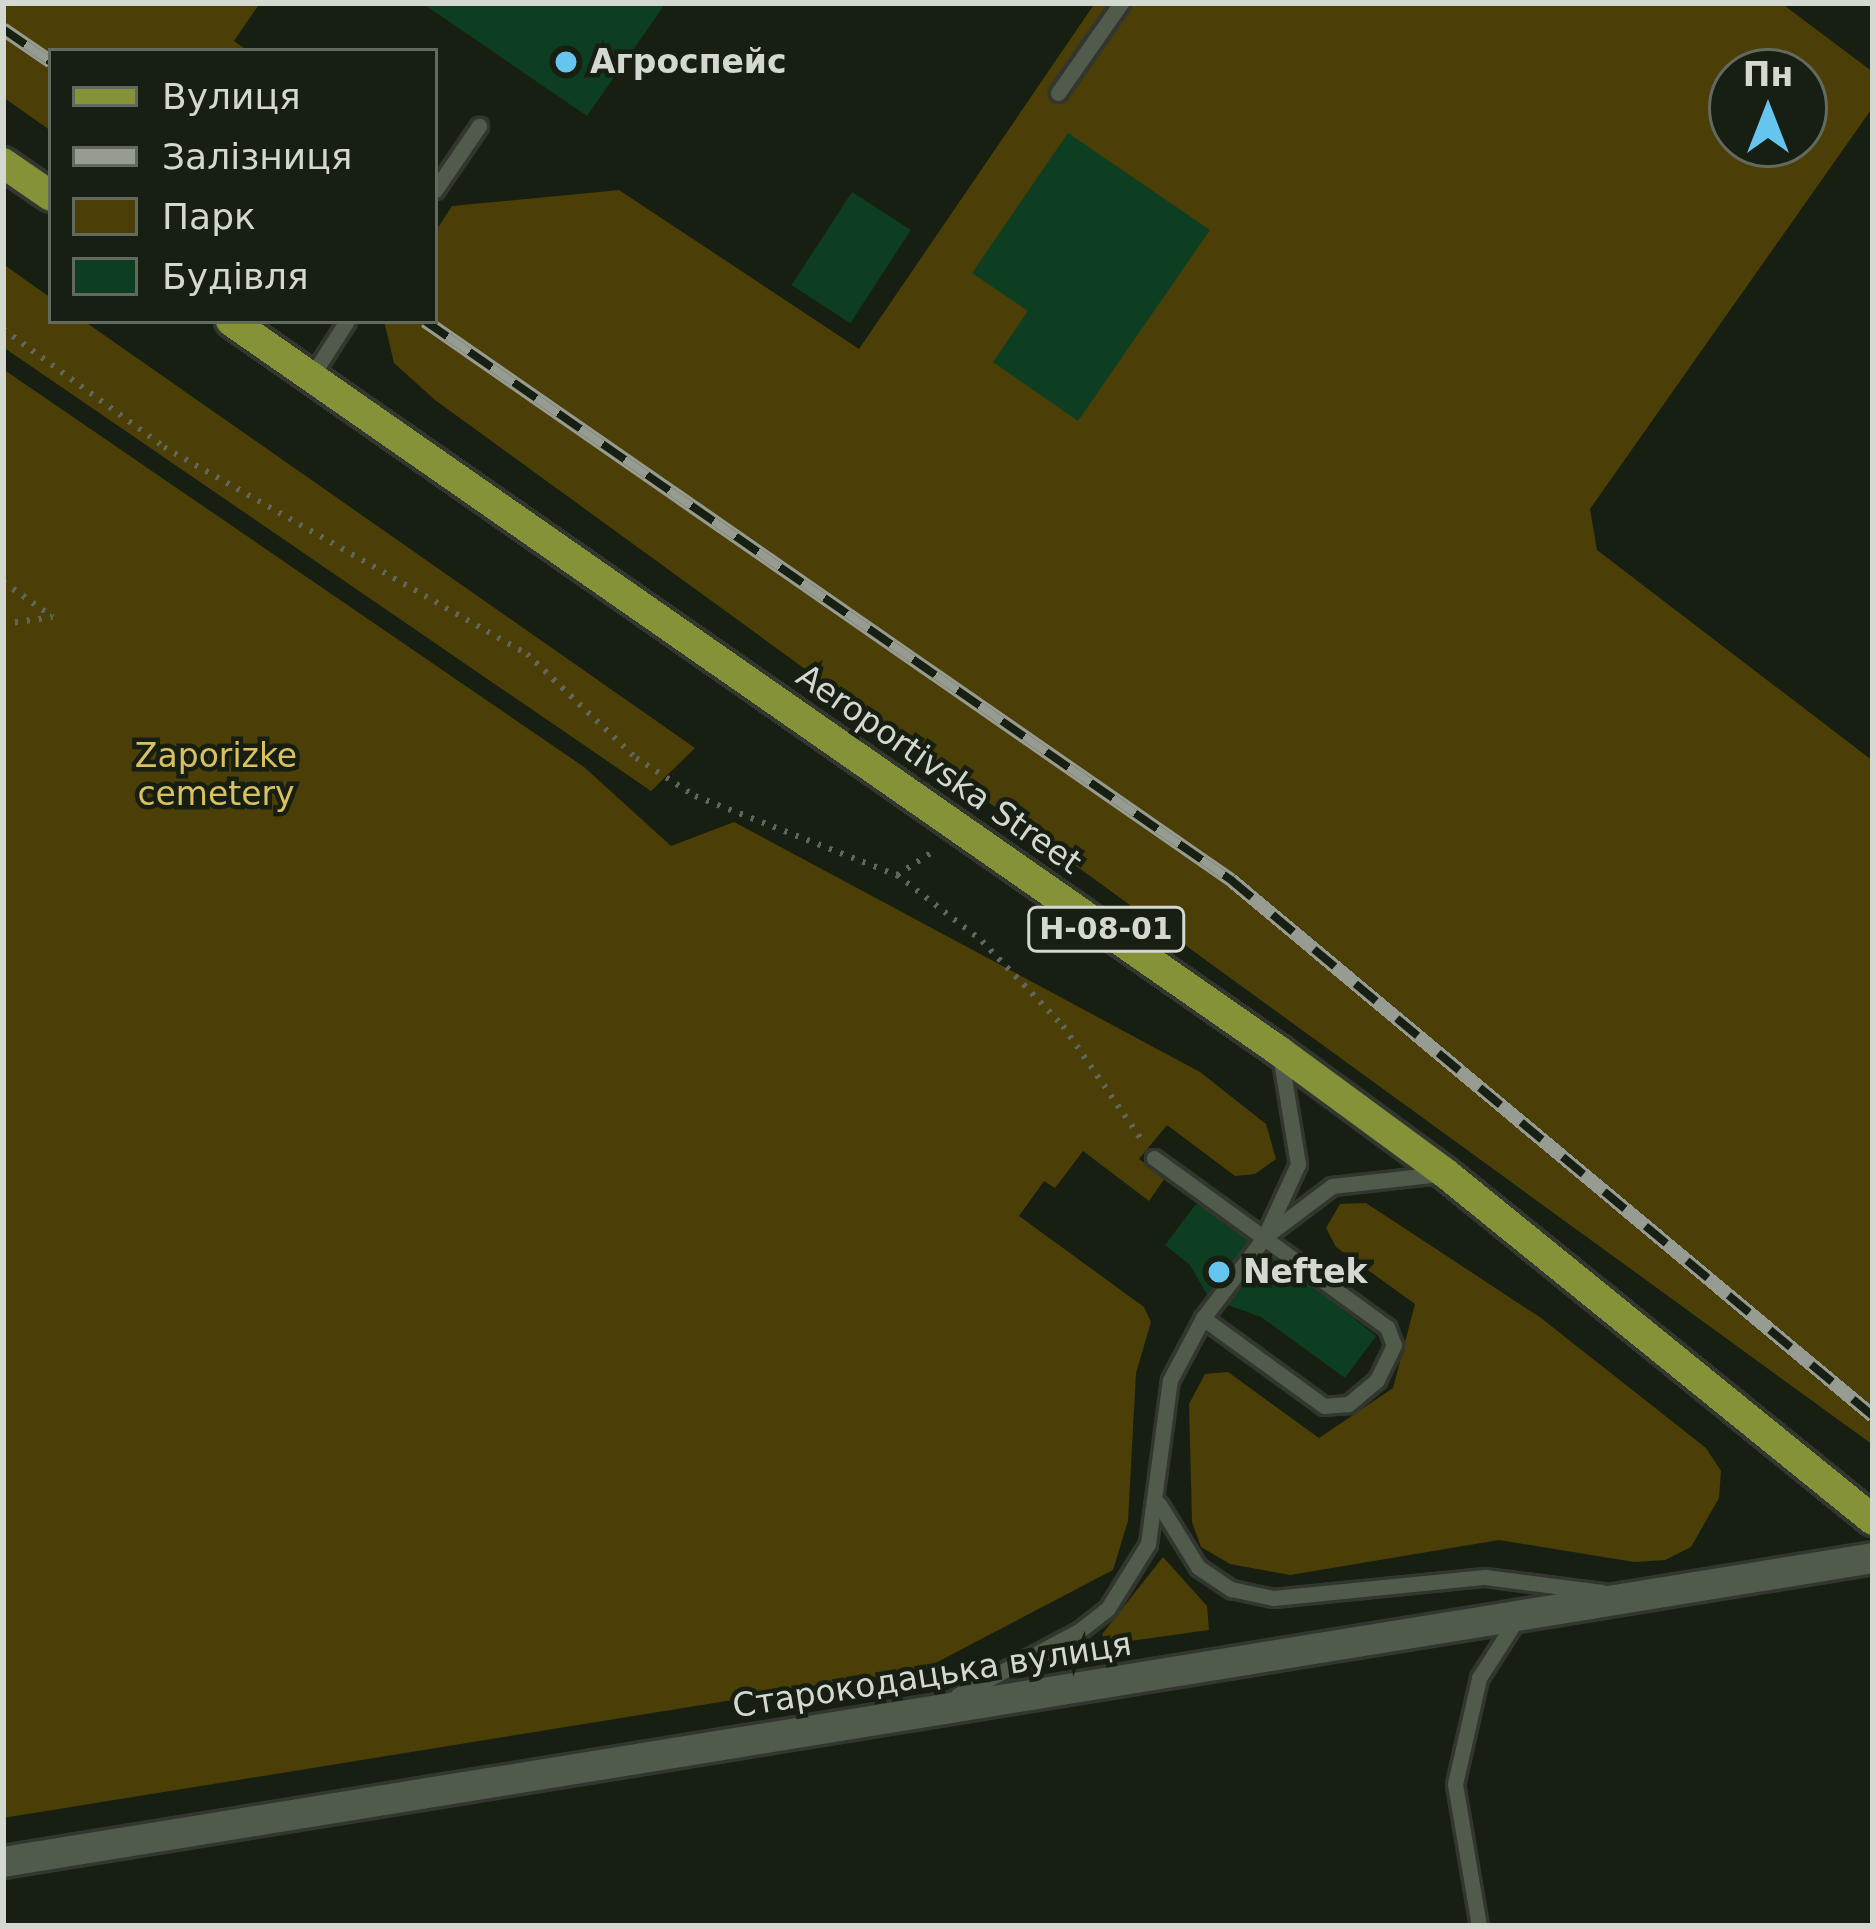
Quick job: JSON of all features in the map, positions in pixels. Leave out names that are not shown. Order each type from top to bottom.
[{"type":"main road","points":[[3,163],[48,194]]},
{"type":"main road","name":"Aeroportivska Street","points":[[235,324],[1279,1051],[1445,1174],[1873,1520]]},
{"type":"street","name":"Старокодацька вулиця","points":[[3,1862],[1873,1558]]},
{"type":"lane","points":[[1058,93],[1121,3]]},
{"type":"lane","points":[[438,186],[478,126]]},
{"type":"lane","points":[[311,376],[345,324]]},
{"type":"lane","points":[[910,1714],[997,1680],[1108,1608],[1148,1544],[1159,1504],[1164,1405],[1203,1318],[1264,1238],[1298,1164],[1279,1051]]},
{"type":"lane","points":[[1154,1158],[1387,1328],[1394,1345],[1377,1381],[1348,1404],[1324,1406],[1203,1318]]},
{"type":"lane","points":[[1264,1238],[1332,1186],[1445,1174]]},
{"type":"lane","points":[[1159,1504],[1198,1567],[1232,1589],[1273,1598],[1485,1577],[1635,1596]]},
{"type":"lane","points":[[1479,1926],[1456,1784],[1479,1678],[1518,1617]]},
{"type":"path","points":[[3,328],[164,447],[526,654],[636,758],[694,796],[897,875],[982,941],[1064,1026],[1154,1158]]},
{"type":"path","points":[[3,582],[53,616],[3,624]]},
{"type":"path","points":[[897,875],[966,830]]},
{"type":"green space","points":[[3,3],[260,3],[234,41],[244,48],[48,48],[48,129],[3,97]]},
{"type":"green space","points":[[1095,3],[1781,3],[1873,72],[1873,107],[1590,509],[1597,550],[1873,761],[1873,1445],[435,400],[394,363],[385,324],[438,324],[438,227],[452,206],[619,190],[859,349]]},
{"type":"green space","points":[[3,264],[48,296],[48,324],[88,324],[695,748],[651,791],[3,347]]},
{"type":"green space","name":"Zaporizke cemetery","points":[[3,369],[584,767],[671,846],[734,822],[1200,1072],[1266,1124],[1276,1159],[1255,1174],[1235,1176],[1167,1125],[1139,1159],[1165,1178],[1149,1201],[1083,1151],[1055,1188],[1044,1181],[1019,1216],[1144,1307],[1151,1322],[1136,1373],[1128,1521],[1113,1570],[924,1669],[3,1818]]},
{"type":"green space","points":[[1366,1203],[1541,1318],[1706,1448],[1721,1471],[1719,1498],[1691,1547],[1665,1560],[1634,1562],[1499,1540],[1290,1575],[1230,1564],[1201,1547],[1192,1522],[1189,1404],[1205,1374],[1228,1372],[1319,1438],[1393,1388],[1415,1304],[1336,1247],[1326,1228],[1340,1204]]},
{"type":"green space","points":[[1163,1557],[1207,1606],[1209,1630],[1101,1645],[1103,1633]]},
{"type":"building","name":"Агроспейс","points":[[422,3],[658,3],[663,7],[587,116]]},
{"type":"building","points":[[1068,133],[1210,230],[1078,421],[993,362],[1028,311],[972,273]]},
{"type":"building","points":[[852,192],[911,230],[850,323],[792,285]]},
{"type":"building","points":[[1196,1204],[1230,1220],[1376,1336],[1345,1378],[1261,1317],[1209,1298],[1190,1265],[1165,1245]]},
{"type":"railway","points":[[3,29],[48,60]]},
{"type":"railway","points":[[429,324],[1231,880],[1873,1416]]},
{"type":"place","name":"Агроспейс","points":[[566,62]]},
{"type":"place","name":"Neftek","points":[[1219,1272]]}]
